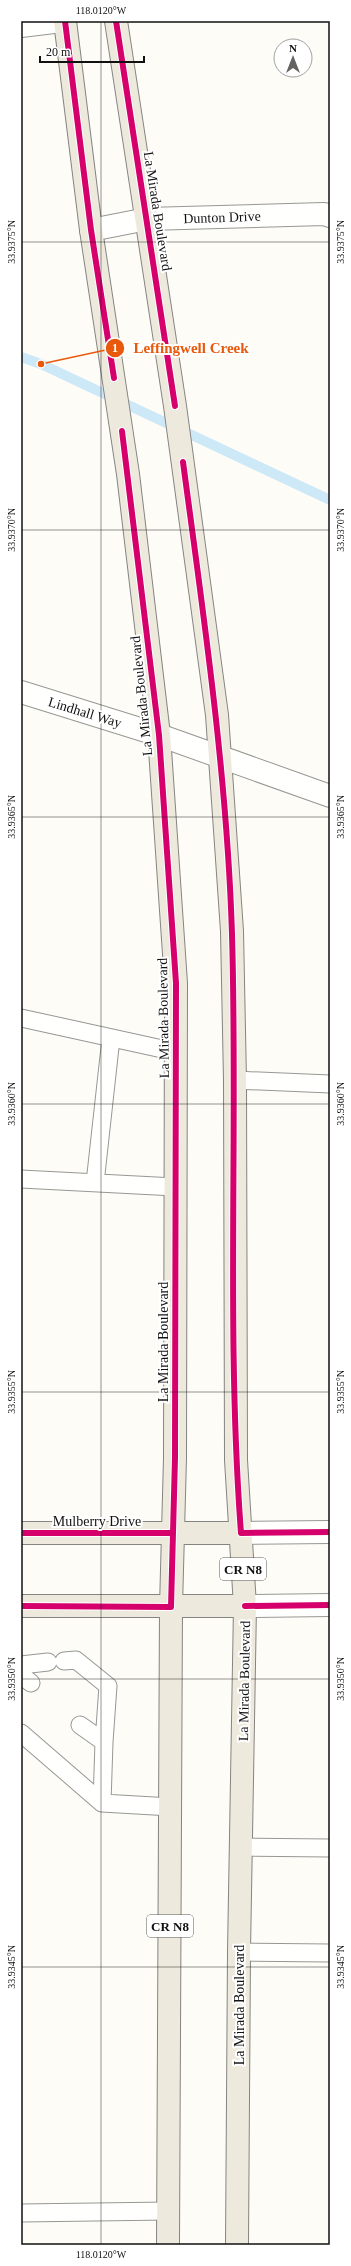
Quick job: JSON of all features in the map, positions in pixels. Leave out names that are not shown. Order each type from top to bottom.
[{"type":"main road","name":"La Mirada Boulevard","points":[[65,21],[91,230],[122,432],[158,735],[176,983],[173,1533],[170,1607],[168,2245]]},
{"type":"main road","name":"La Mirada Boulevard","points":[[116,21],[183,462],[221,757],[232,932],[235,1080],[236,1460],[245,1606],[240,1847],[237,2245]]},
{"type":"main road","name":"Mulberry Drive","points":[[21,1533],[241,1533]]},
{"type":"main road","points":[[21,1606],[245,1606]]},
{"type":"street","points":[[21,26],[62,21]]},
{"type":"street","name":"Dunton Drive","points":[[91,230],[147,219],[324,214],[330,216]]},
{"type":"street","name":"Lindhall Way","points":[[21,692],[158,735],[330,796]]},
{"type":"street","name":"Mulberry Drive","points":[[241,1533],[330,1532]]},
{"type":"street","points":[[245,1606],[330,1605]]},
{"type":"lane","points":[[21,1018],[176,1052]]},
{"type":"lane","points":[[95,1183],[111,1038]]},
{"type":"lane","points":[[235,1080],[330,1084]]},
{"type":"lane","points":[[21,1179],[175,1187]]},
{"type":"lane","points":[[21,1665],[76,1660],[108,1686],[102,1803]]},
{"type":"lane","points":[[80,1725],[104,1742]]},
{"type":"lane","points":[[21,1733],[102,1803],[170,1807]]},
{"type":"lane","points":[[240,1847],[330,1848]]},
{"type":"lane","points":[[239,1952],[330,1952]]},
{"type":"lane","points":[[21,2213],[168,2211]]},
{"type":"waterway","points":[[21,357],[41,364],[330,500]]},
{"type":"cycle path","points":[[65,21],[91,230],[114,378]]},
{"type":"cycle path","points":[[116,21],[175,406]]},
{"type":"cycle path","points":[[21,1606],[171,1607],[175,1458],[176,983],[159,735],[122,431]]},
{"type":"cycle path","points":[[183,462],[214,697],[229,875],[232,934],[234,1084],[234,1383],[241,1533],[330,1532]]},
{"type":"cycle path","points":[[21,1533],[173,1533]]},
{"type":"cycle path","points":[[245,1606],[330,1605]]},
{"type":"place","name":"Leffingwell Creek","points":[[41,364]]}]
